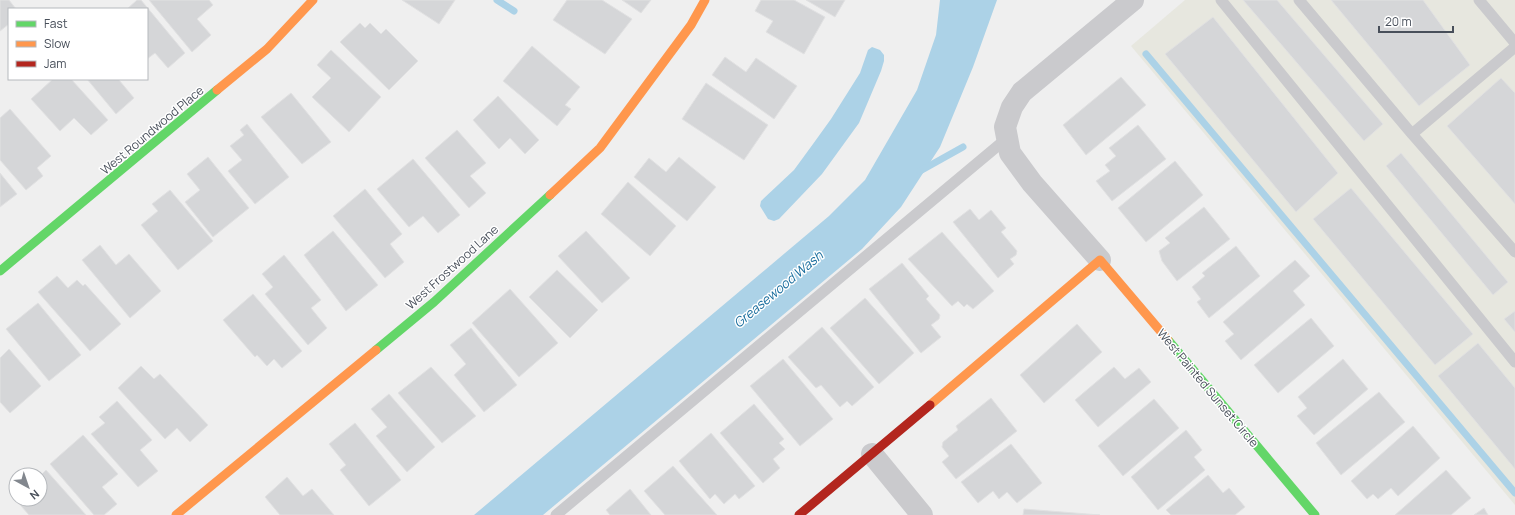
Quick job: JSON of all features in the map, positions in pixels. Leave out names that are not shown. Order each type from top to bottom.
[{"type":"street","name":"West Roundwood Place","points":[[0,272],[267,49],[313,0]]},
{"type":"street","name":"West Frostwood Lane","points":[[176,515],[434,302],[600,148],[691,25],[705,0]]},
{"type":"street","name":"West Painted Sunset Circle","points":[[1133,0],[1022,92],[1012,107],[1005,127],[1006,139],[1010,153],[1032,183],[1100,260],[1315,515]]},
{"type":"street","points":[[799,515],[1100,260]]},
{"type":"street","points":[[872,454],[922,515]]},
{"type":"lane","points":[[1221,0],[1515,362]]},
{"type":"lane","points":[[1299,0],[1412,134],[1515,252]]},
{"type":"lane","points":[[1479,0],[1515,42]]},
{"type":"lane","points":[[1412,134],[1515,48]]},
{"type":"lane","points":[[556,515],[1006,139]]},
{"type":"shaded area","points":[[1185,0],[1515,0],[1515,505],[1131,46]]},
{"type":"water","name":"Greasewood Wash","points":[[940,0],[997,0],[973,67],[940,147],[901,207],[862,249],[543,515],[474,515],[829,216],[865,180],[917,90],[936,35]]},
{"type":"water","points":[[872,47],[880,50],[884,55],[884,61],[859,123],[822,174],[779,219],[774,221],[768,219],[760,206],[761,201],[794,170],[813,144],[831,119],[860,73],[868,50]]},
{"type":"building","points":[[0,0],[9,0],[15,8],[8,8],[8,25],[0,31]]},
{"type":"building","points":[[137,0],[141,0],[148,8],[128,8]]},
{"type":"building","points":[[149,0],[209,0],[213,5],[197,19],[211,35],[192,52]]},
{"type":"building","points":[[402,0],[455,0],[439,24]]},
{"type":"building","points":[[567,0],[602,0],[632,19],[605,54],[553,20]]},
{"type":"building","points":[[622,0],[651,0],[641,13]]},
{"type":"building","points":[[761,0],[794,0],[825,17],[804,54],[766,32],[773,21],[755,11]]},
{"type":"building","points":[[806,0],[845,0],[835,17]]},
{"type":"building","points":[[1243,0],[1277,0],[1383,124],[1364,141]]},
{"type":"building","points":[[1331,0],[1423,0],[1470,65],[1419,106]]},
{"type":"building","points":[[148,8],[185,53],[168,68],[155,53],[148,58]]},
{"type":"building","points":[[1213,17],[1338,173],[1296,212],[1165,54]]},
{"type":"building","points":[[360,23],[365,28],[370,23],[381,34],[386,29],[418,61],[389,90],[340,42]]},
{"type":"building","points":[[532,46],[580,87],[565,105],[571,109],[557,126],[503,81]]},
{"type":"building","points":[[331,50],[381,97],[349,132],[312,97],[331,78],[317,65]]},
{"type":"building","points":[[725,57],[746,72],[756,58],[797,86],[774,119],[712,75]]},
{"type":"building","points":[[1121,77],[1146,105],[1086,155],[1063,125]]},
{"type":"building","points":[[1501,78],[1515,93],[1515,204],[1447,126]]},
{"type":"building","points":[[52,80],[72,80],[108,120],[91,135],[74,118],[60,131],[31,99]]},
{"type":"building","points":[[88,80],[119,80],[134,98],[116,114]]},
{"type":"building","points":[[706,83],[768,125],[744,160],[682,119]]},
{"type":"building","points":[[291,93],[331,142],[302,164],[261,117]]},
{"type":"building","points":[[498,96],[539,140],[525,154],[510,138],[499,149],[473,120]]},
{"type":"building","points":[[10,109],[51,156],[37,168],[43,176],[26,190],[0,160],[0,118]]},
{"type":"building","points":[[247,124],[289,177],[255,204],[228,171],[242,160],[230,146],[244,135],[240,130]]},
{"type":"building","points":[[1138,125],[1166,159],[1112,201],[1096,181],[1110,171],[1105,165],[1116,156],[1109,148]]},
{"type":"building","points":[[457,130],[486,163],[470,176],[486,193],[469,208],[425,158]]},
{"type":"building","points":[[1401,153],[1508,282],[1493,295],[1386,166]]},
{"type":"building","points":[[208,157],[249,208],[213,237],[185,202],[200,190],[187,174]]},
{"type":"building","points":[[679,157],[716,187],[687,221],[634,177],[649,158],[666,172]]},
{"type":"building","points":[[413,159],[460,215],[438,233],[423,216],[409,227],[377,189]]},
{"type":"building","points":[[1175,161],[1203,195],[1146,242],[1118,208]]},
{"type":"building","points":[[0,173],[17,194],[0,207]]},
{"type":"building","points":[[628,182],[676,226],[650,256],[601,214]]},
{"type":"building","points":[[1351,188],[1473,334],[1435,365],[1313,219]]},
{"type":"building","points":[[365,189],[402,234],[390,244],[404,262],[385,278],[333,216]]},
{"type":"building","points":[[170,190],[213,241],[178,270],[141,225],[158,211],[152,204]]},
{"type":"building","points":[[1204,207],[1230,239],[1177,281],[1162,261],[1159,251],[1170,243],[1165,238]]},
{"type":"building","points":[[970,209],[979,220],[991,210],[1006,228],[1001,232],[1017,251],[1016,255],[1010,259],[1014,264],[998,278],[953,222]]},
{"type":"building","points":[[333,231],[378,285],[346,311],[304,255]]},
{"type":"building","points":[[586,231],[630,278],[602,303],[558,256]]},
{"type":"building","points":[[942,232],[994,291],[973,309],[967,304],[964,307],[958,301],[952,306],[908,259]]},
{"type":"building","points":[[100,245],[116,265],[129,254],[161,291],[130,318],[82,260]]},
{"type":"building","points":[[1236,246],[1260,276],[1209,318],[1197,302],[1201,299],[1192,287],[1205,276],[1202,273]]},
{"type":"building","points":[[284,255],[321,300],[311,308],[327,328],[308,345],[265,294],[273,287],[262,274]]},
{"type":"building","points":[[1295,260],[1310,276],[1293,291],[1305,305],[1241,360],[1225,341],[1234,334],[1223,322]]},
{"type":"building","points":[[902,263],[929,296],[926,299],[940,315],[939,319],[931,325],[941,337],[921,353],[869,289]]},
{"type":"building","points":[[557,270],[598,310],[570,338],[529,297]]},
{"type":"building","points":[[57,276],[68,288],[77,280],[83,286],[85,284],[121,324],[90,351],[38,292]]},
{"type":"building","points":[[510,289],[558,343],[519,377],[472,323]]},
{"type":"building","points":[[253,294],[302,351],[282,368],[274,359],[267,366],[257,355],[255,357],[223,320]]},
{"type":"building","points":[[865,298],[914,353],[879,384],[830,328]]},
{"type":"building","points":[[38,303],[81,355],[49,381],[6,329]]},
{"type":"building","points":[[1515,311],[1515,332],[1504,319]]},
{"type":"building","points":[[1311,318],[1334,346],[1278,393],[1254,365]]},
{"type":"building","points":[[1077,324],[1102,352],[1044,403],[1020,375]]},
{"type":"building","points":[[822,327],[874,387],[852,406],[847,401],[840,407],[821,385],[816,388],[788,357]]},
{"type":"building","points":[[471,328],[517,385],[484,412],[454,375],[466,364],[450,345]]},
{"type":"building","points":[[1478,343],[1515,388],[1515,469],[1438,376]]},
{"type":"building","points":[[9,349],[41,386],[10,413],[0,402],[0,358]]},
{"type":"building","points":[[783,359],[833,419],[800,446],[750,386]]},
{"type":"building","points":[[1343,359],[1368,389],[1314,435],[1297,416],[1307,408],[1298,397]]},
{"type":"building","points":[[141,366],[154,379],[160,374],[208,425],[190,442],[177,428],[165,439],[118,388]]},
{"type":"building","points":[[431,367],[476,416],[442,443],[398,393]]},
{"type":"building","points":[[1114,367],[1125,379],[1139,368],[1151,382],[1098,427],[1075,400]]},
{"type":"building","points":[[1379,392],[1405,422],[1341,475],[1316,443]]},
{"type":"building","points":[[389,394],[435,447],[407,472],[376,436],[387,427],[371,409]]},
{"type":"building","points":[[991,398],[1017,431],[956,479],[942,462],[949,456],[942,447],[943,442],[958,430],[956,426]]},
{"type":"building","points":[[1154,399],[1179,428],[1123,476],[1098,446]]},
{"type":"building","points":[[117,401],[152,440],[140,450],[158,471],[138,487],[91,434],[105,423],[99,417]]},
{"type":"building","points":[[754,404],[784,439],[779,443],[785,449],[773,459],[780,468],[763,483],[720,433]]},
{"type":"building","points":[[355,423],[401,480],[369,506],[340,470],[346,465],[329,444]]},
{"type":"building","points":[[1413,426],[1440,458],[1398,496],[1391,488],[1378,499],[1373,494],[1367,499],[1351,481]]},
{"type":"building","points":[[1186,430],[1202,450],[1194,457],[1205,470],[1158,510],[1131,477]]},
{"type":"building","points":[[711,433],[755,486],[739,499],[735,494],[724,504],[715,494],[710,499],[679,461]]},
{"type":"building","points":[[83,435],[118,474],[102,487],[117,504],[104,515],[94,515],[50,464]]},
{"type":"building","points":[[1011,444],[1042,483],[1017,503],[1007,492],[999,499],[993,491],[978,503],[961,482]]},
{"type":"building","points":[[673,466],[717,515],[665,515],[644,491]]},
{"type":"building","points":[[1446,470],[1471,498],[1451,515],[1395,515]]},
{"type":"building","points":[[48,472],[86,515],[29,515],[22,507],[48,507]]},
{"type":"building","points":[[1208,475],[1223,493],[1229,488],[1245,507],[1235,515],[1171,515],[1166,510]]},
{"type":"building","points":[[287,477],[303,496],[312,489],[334,515],[280,515],[265,497]]},
{"type":"building","points":[[630,489],[651,515],[610,515],[606,510]]},
{"type":"building","points":[[1484,508],[1488,515],[1474,515]]},
{"type":"building","points":[[1024,509],[1100,515],[1023,515]]},
{"type":"waterway","points":[[497,0],[514,11]]},
{"type":"waterway","points":[[1146,54],[1515,493]]},
{"type":"waterway","points":[[920,171],[963,147]]},
{"type":"traffic: fast","points":[[0,271],[217,90]]},
{"type":"traffic: fast","points":[[376,350],[434,302],[550,195]]},
{"type":"traffic: fast","points":[[1168,340],[1315,515]]},
{"type":"traffic: slow","points":[[217,90],[267,49],[313,0]]},
{"type":"traffic: slow","points":[[550,195],[600,148],[691,25],[705,0]]},
{"type":"traffic: slow","points":[[930,405],[1100,260],[1168,340]]},
{"type":"traffic: slow","points":[[176,515],[376,350]]},
{"type":"traffic: jam","points":[[799,515],[930,405]]}]
